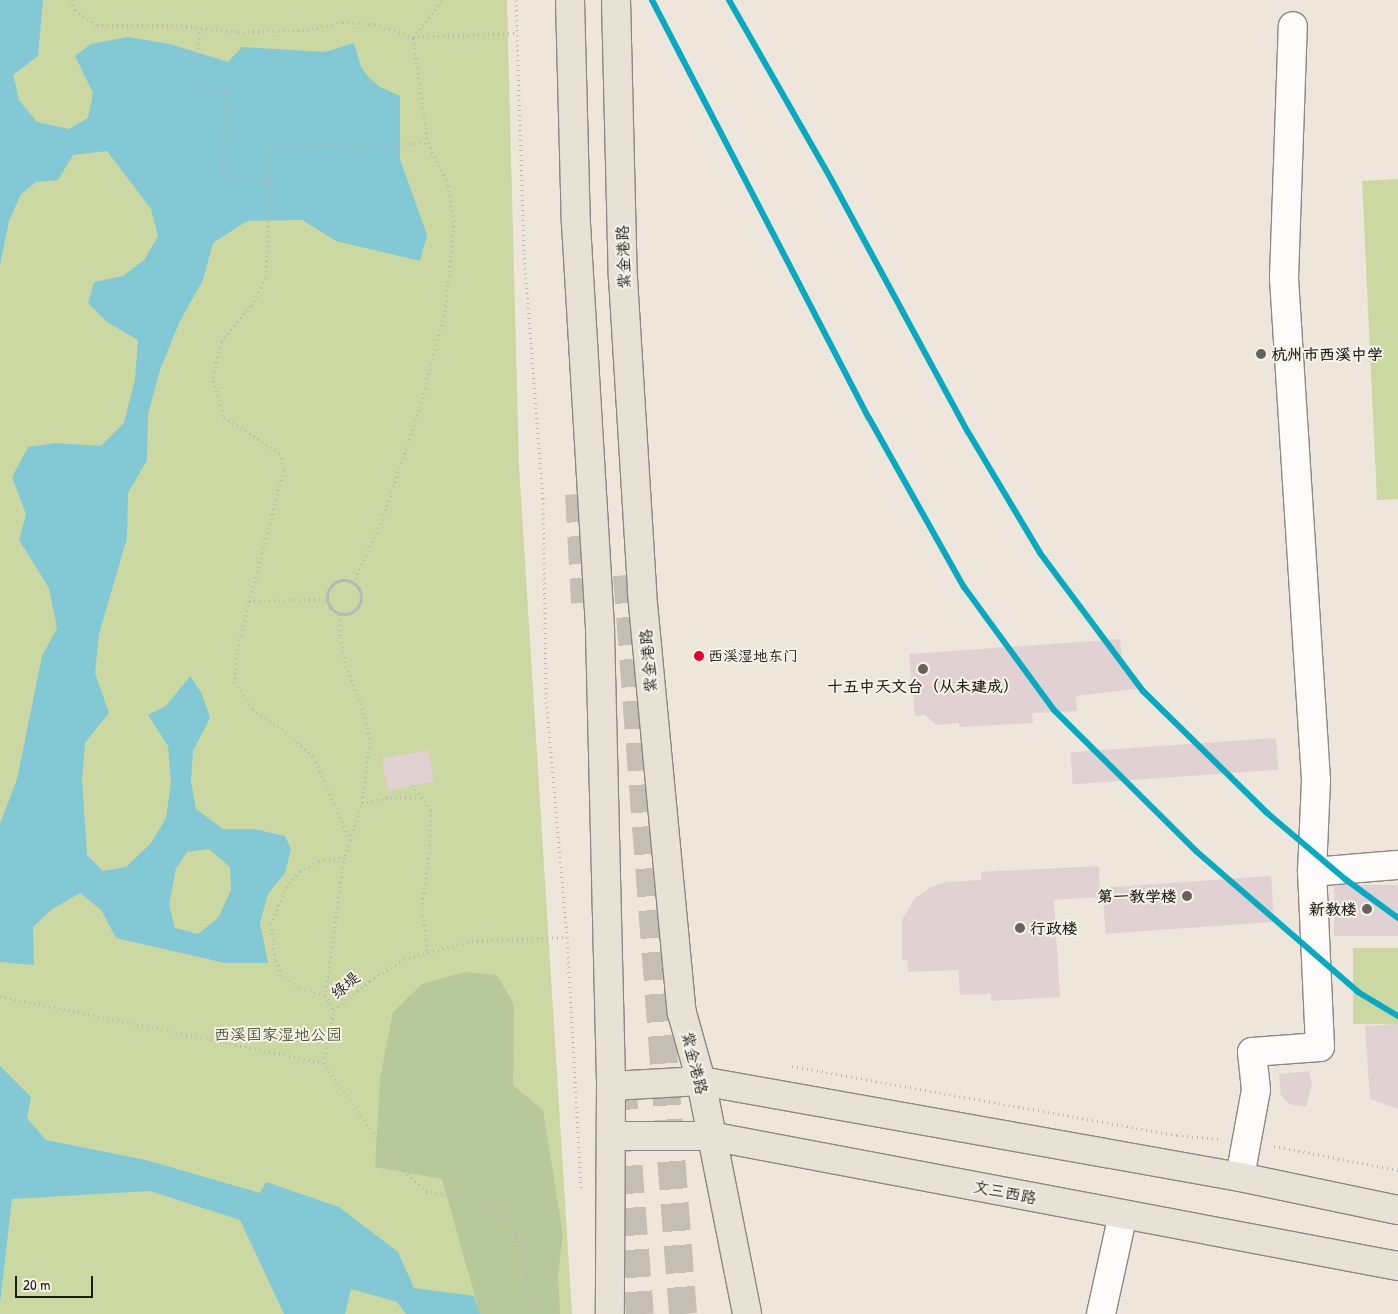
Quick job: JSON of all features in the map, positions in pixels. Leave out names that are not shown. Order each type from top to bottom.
[{"type":"main road","points":[[570,0],[576,224],[600,631],[611,1086],[610,1314]]},
{"type":"main road","name":"紫金港路","points":[[616,0],[623,278],[642,593],[682,1013],[701,1081],[710,1136],[746,1314]]},
{"type":"main road","points":[[611,1086],[701,1081],[1240,1177],[1398,1210]]},
{"type":"main road","name":"文三西路","points":[[611,1136],[710,1136],[1398,1266]]},
{"type":"lane","points":[[1240,1177],[1256,1090],[1252,1052],[1320,1047],[1312,872],[1316,780],[1284,278],[1293,26]]},
{"type":"lane","points":[[1312,872],[1398,865]]},
{"type":"lane","points":[[1102,1314],[1123,1214]]},
{"type":"path","points":[[71,0],[75,10],[97,25],[200,28],[238,32],[307,30],[342,22],[376,24],[413,38],[516,32]]},
{"type":"path","points":[[353,583],[382,520],[416,417],[446,306],[454,221],[448,184],[428,143],[413,38],[442,0]]},
{"type":"path","points":[[516,0],[524,254],[542,498],[546,697],[567,937],[582,1196]]},
{"type":"path","points":[[200,28],[194,88],[227,90],[220,177],[270,181]]},
{"type":"path","points":[[350,840],[314,758],[286,732],[253,708],[235,682],[236,653],[284,470],[280,453],[224,417],[213,381],[221,342],[250,306],[266,278],[270,146],[428,143]]},
{"type":"path","points":[[336,581],[353,583],[360,592],[360,603],[352,612],[340,614],[331,608],[326,599],[328,589],[336,581]]},
{"type":"path","points":[[249,601],[326,599]]},
{"type":"path","points":[[334,1010],[325,995],[344,857],[362,802],[370,742],[363,708],[346,666],[340,637],[340,614]]},
{"type":"path","points":[[412,785],[431,810],[430,848],[422,905],[427,951]]},
{"type":"path","points":[[362,802],[390,797],[421,798]]},
{"type":"path","points":[[325,995],[297,987],[282,975],[273,951],[271,924],[286,887],[300,870],[319,862],[344,857]]},
{"type":"path","name":"绿堤","points":[[323,1063],[334,1010],[370,981],[404,959],[427,951],[472,941],[567,937]]},
{"type":"path","points":[[0,996],[323,1063],[393,1160],[426,1191],[489,1203],[511,1222],[523,1256],[532,1314]]},
{"type":"path","points":[[792,1066],[1177,1135],[1246,1142],[1398,1170]]},
{"type":"green space","name":"西溪国家湿地公园","points":[[0,0],[507,0],[519,465],[572,1314],[0,1314]]},
{"type":"green space","points":[[1398,179],[1398,499],[1377,500],[1362,181]]},
{"type":"green space","points":[[1353,948],[1398,948],[1398,1024],[1353,1024]]},
{"type":"green space","points":[[465,972],[497,975],[514,1004],[513,1085],[543,1110],[563,1236],[558,1273],[560,1314],[480,1314],[442,1179],[375,1167],[380,1079],[393,1012],[422,984]]},
{"type":"water","points":[[0,0],[43,0],[38,56],[13,75],[19,100],[37,122],[69,129],[88,118],[93,93],[75,56],[91,44],[128,37],[170,44],[228,62],[242,47],[325,52],[354,43],[361,67],[369,78],[380,87],[400,96],[400,159],[427,235],[420,261],[336,241],[302,220],[247,221],[213,243],[203,280],[179,323],[160,370],[148,414],[147,460],[128,493],[127,538],[99,634],[95,673],[109,713],[85,743],[82,779],[87,855],[103,871],[126,867],[151,843],[166,818],[171,783],[168,746],[148,715],[166,706],[190,676],[202,694],[210,718],[193,751],[191,781],[196,809],[223,829],[254,829],[285,836],[291,849],[285,873],[268,894],[260,923],[268,963],[225,963],[116,938],[101,910],[80,893],[51,910],[33,927],[34,965],[0,962],[0,824],[17,779],[42,656],[57,628],[49,588],[19,540],[26,514],[12,477],[28,447],[56,443],[101,446],[124,423],[135,379],[138,340],[107,322],[88,303],[94,282],[123,276],[144,260],[158,236],[151,209],[107,151],[73,155],[58,180],[36,182],[21,194],[9,221],[0,265]],"holes":[[[209,849],[230,867],[231,890],[218,918],[198,934],[175,928],[169,905],[176,868],[187,852]]]},
{"type":"water","points":[[0,1066],[31,1097],[27,1118],[46,1140],[146,1160],[260,1193],[266,1182],[339,1207],[398,1252],[414,1288],[474,1296],[480,1314],[406,1314],[397,1302],[351,1289],[345,1314],[284,1314],[240,1220],[150,1191],[12,1199],[0,1304]]},
{"type":"building","points":[[1120,639],[1123,669],[1143,688],[1076,696],[1077,711],[1032,713],[1033,723],[959,727],[959,723],[936,725],[925,715],[915,716],[909,654]]},
{"type":"building","points":[[1276,738],[1278,770],[1073,784],[1071,752]]},
{"type":"building","points":[[428,750],[434,781],[388,790],[382,759]]},
{"type":"building","name":"行政楼","points":[[1099,866],[1100,897],[1054,900],[1060,997],[991,1001],[991,994],[960,995],[958,970],[908,972],[907,960],[902,960],[902,920],[915,898],[929,888],[946,882],[981,880],[981,872]]},
{"type":"building","name":"第一教学楼","points":[[1271,876],[1274,922],[1106,934],[1102,888]]},
{"type":"building","name":"新教楼","points":[[1334,885],[1398,885],[1398,936],[1334,936]]},
{"type":"building","points":[[1398,1024],[1398,1109],[1370,1099],[1365,1026]]},
{"type":"building","points":[[1309,1071],[1312,1084],[1306,1107],[1289,1104],[1281,1095],[1279,1074]]},
{"type":"tunnel","points":[[579,494],[585,603]]},
{"type":"tunnel","points":[[627,575],[683,1314]]},
{"type":"tunnel","points":[[622,1082],[640,1314]]},
{"type":"transit line","points":[[652,0],[869,418],[964,587],[1054,710],[1196,851],[1358,992],[1398,1016]]},
{"type":"transit line","points":[[729,0],[831,179],[968,432],[1040,553],[1143,691],[1266,812],[1345,879],[1398,918]]},
{"type":"place","name":"杭州市西溪中学","points":[[1261,354]]},
{"type":"place","name":"西溪湿地东门","points":[[699,656]]},
{"type":"place","name":"十五中天文台（从未建成）","points":[[923,669]]},
{"type":"place","name":"第一教学楼","points":[[1187,896]]},
{"type":"place","name":"新教楼","points":[[1367,909]]},
{"type":"place","name":"行政楼","points":[[1020,928]]}]
